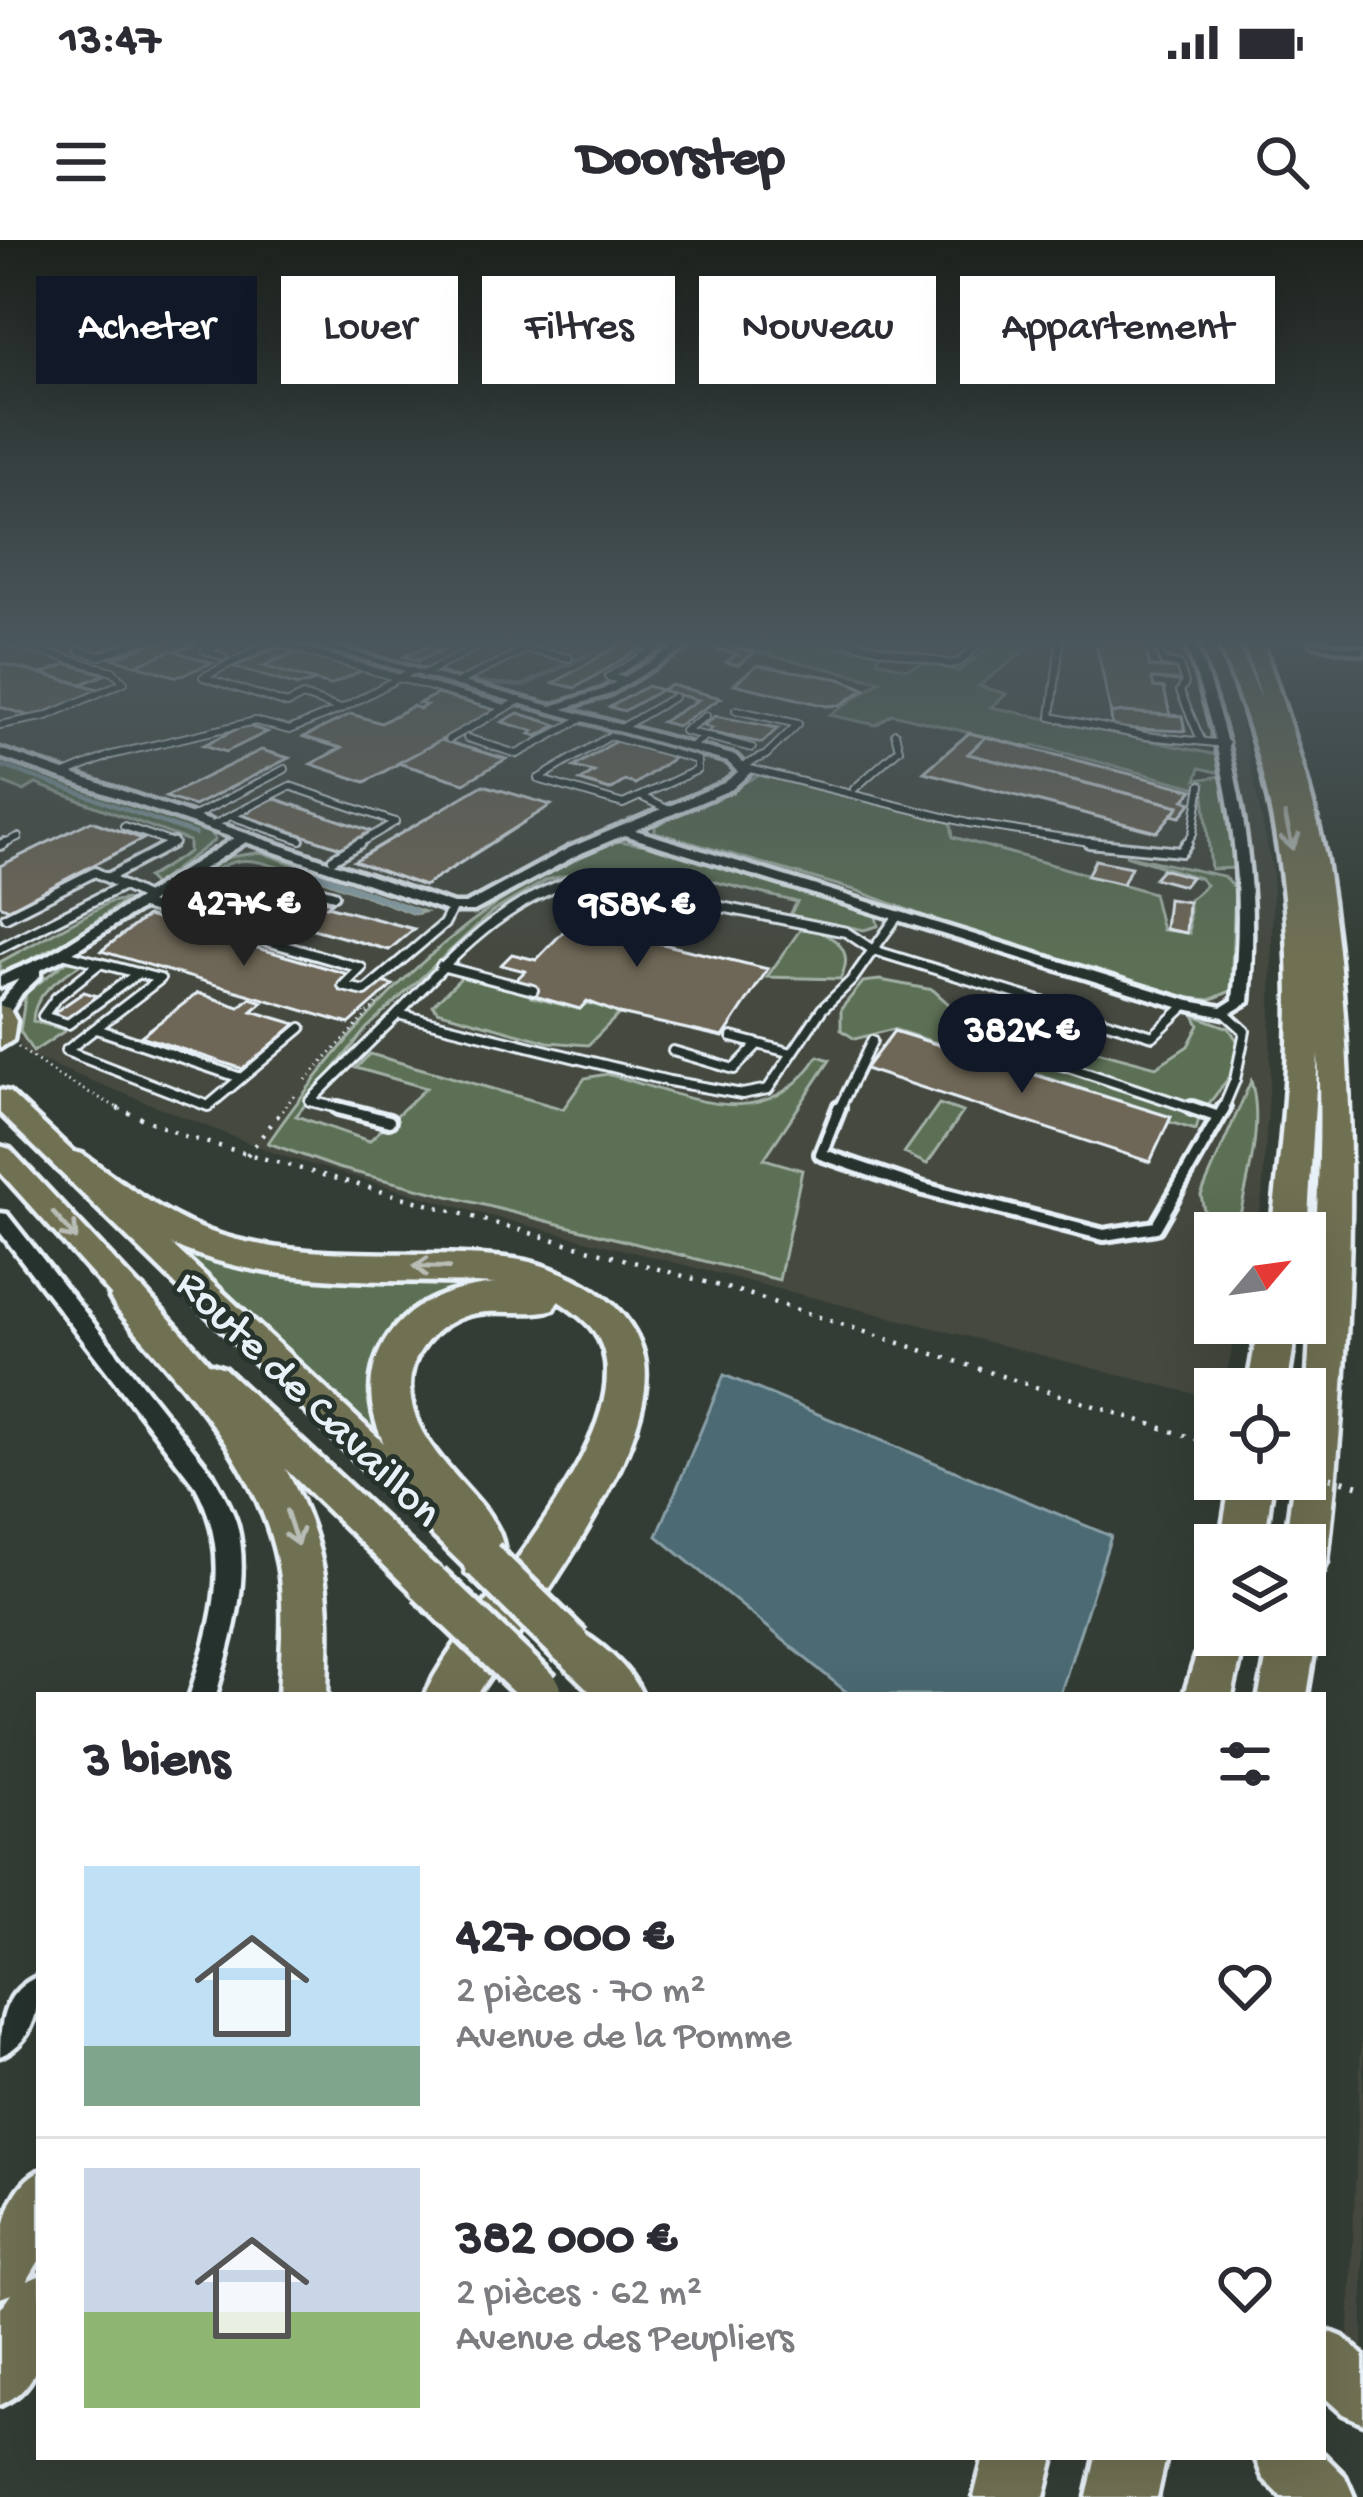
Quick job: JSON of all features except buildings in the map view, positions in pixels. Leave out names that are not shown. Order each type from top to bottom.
[{"type":"highway","points":[[1268,747],[1293,850],[1301,935],[1303,1057],[1291,1212]]},
{"type":"highway","points":[[1300,747],[1328,849],[1348,1042],[1347,1167],[1335,1319],[1310,1524]]},
{"type":"highway","points":[[70,1162],[151,1219],[220,1248],[275,1260],[517,1272],[556,1281],[586,1297],[606,1319],[622,1349],[628,1385],[604,1463],[451,1692]]},
{"type":"highway","points":[[422,1692],[565,1491],[604,1400],[602,1365],[593,1339],[564,1309],[539,1299],[492,1297],[440,1312],[419,1324],[394,1360],[388,1390],[400,1441],[473,1542]]},
{"type":"highway","points":[[130,1298],[241,1426],[280,1488],[302,1558],[309,1633],[303,1692]]},
{"type":"highway","points":[[1209,1692],[1218,1656]]},
{"type":"highway","points":[[1284,1692],[1290,1656]]},
{"type":"highway","points":[[0,2266],[36,2207]]},
{"type":"highway","points":[[0,2298],[36,2249]]},
{"type":"highway","points":[[0,2376],[36,2314]]},
{"type":"highway","points":[[0,2376],[36,2334]]},
{"type":"highway","points":[[1009,2497],[1018,2460]]},
{"type":"highway","points":[[1123,2497],[1130,2460]]},
{"type":"main road","points":[[1,1013],[10,1044]]},
{"type":"main road","name":"Route de Cavaillon","points":[[0,1098],[473,1542],[619,1692]]},
{"type":"main road","name":"Route de Cavaillon","points":[[0,1155],[130,1298],[542,1692]]},
{"type":"main road","points":[[1326,2360],[1363,2394]]},
{"type":"main road","points":[[1287,2460],[1324,2497]]},
{"type":"street","points":[[0,754],[452,908],[469,908],[622,830],[728,787],[745,772],[691,747]]},
{"type":"street","points":[[622,830],[1186,1005],[1224,1012],[1241,1002],[1248,923],[1247,864],[1227,747]]},
{"type":"street","points":[[0,982],[58,956],[149,904],[243,838]]},
{"type":"street","points":[[1,1013],[16,989],[58,956]]},
{"type":"street","points":[[0,1219],[204,1480],[225,1524],[219,1639],[204,1692]]},
{"type":"street","points":[[0,2040],[36,1995]]},
{"type":"lane","points":[[65,774],[145,747]]},
{"type":"lane","points":[[496,747],[517,754],[529,747]]},
{"type":"lane","points":[[591,747],[538,778],[623,804],[698,770],[697,760],[651,747]]},
{"type":"lane","points":[[742,767],[774,747]]},
{"type":"lane","points":[[854,788],[899,747]]},
{"type":"lane","points":[[742,767],[854,788],[964,822],[1037,836],[1181,852],[1193,833],[1202,785]]},
{"type":"lane","points":[[191,818],[285,769]]},
{"type":"lane","points":[[211,826],[290,785],[395,822],[333,859]]},
{"type":"lane","points":[[642,797],[671,811]]},
{"type":"lane","points":[[231,816],[301,840]]},
{"type":"lane","points":[[109,877],[173,843],[124,826]]},
{"type":"lane","points":[[0,845],[18,837]]},
{"type":"lane","points":[[3,916],[95,872],[119,881],[120,887]]},
{"type":"lane","points":[[149,904],[233,872],[334,895]]},
{"type":"lane","points":[[388,1121],[310,1100],[442,966],[527,897],[566,880],[600,874],[657,882],[676,898],[846,932],[873,950],[1153,1036],[1186,1005]]},
{"type":"lane","points":[[120,887],[149,904],[362,968],[344,986],[365,991],[444,924],[452,908]]},
{"type":"lane","points":[[0,948],[120,887]]},
{"type":"lane","points":[[3,916],[35,931]]},
{"type":"lane","points":[[398,1014],[669,1081],[742,1094],[768,1089],[897,917]]},
{"type":"lane","points":[[58,956],[160,980],[65,1051],[208,1106],[301,1028]]},
{"type":"lane","points":[[100,963],[56,998],[43,1016],[68,1024],[138,974]]},
{"type":"lane","points":[[442,966],[533,990]]},
{"type":"lane","points":[[872,1041],[851,1076],[821,1154],[924,1189],[1103,1235],[1156,1227],[1198,1161],[1216,1116],[1240,1077],[1245,1030],[1224,1012]]},
{"type":"lane","points":[[98,1029],[241,1078]]},
{"type":"lane","points":[[963,1032],[1216,1116]]},
{"type":"lane","points":[[732,1036],[792,1054]]},
{"type":"lane","points":[[673,1051],[734,1070],[758,1044]]},
{"type":"path","points":[[247,1155],[325,1056],[381,1000]]},
{"type":"path","points":[[10,1044],[114,1109],[247,1155],[748,1294],[1194,1439]]},
{"type":"path","points":[[1326,1476],[1363,1486]]},
{"type":"shaded area","points":[[0,747],[1247,747],[1273,874],[1270,1077],[1262,1197],[1259,1212],[1194,1212],[1194,1344],[1233,1344],[1228,1368],[1194,1368],[1194,1394],[486,1215],[282,1156],[24,1054],[0,1005]]},
{"type":"shaded area","points":[[1363,2003],[1363,2364],[1348,2351]]},
{"type":"green space","points":[[1043,747],[1181,747],[1217,755],[1221,773],[1200,768],[1196,780],[1222,776],[1233,824],[1235,868],[1211,869],[1204,794],[1195,787]]},
{"type":"green space","points":[[0,760],[211,833],[215,840],[154,885],[147,878],[189,852],[189,841],[36,784],[24,791],[0,782]]},
{"type":"green space","points":[[777,774],[951,823],[953,837],[1153,893],[1162,930],[1189,933],[1189,900],[1206,885],[1199,878],[1125,855],[1223,876],[1235,888],[1231,991],[1210,1000],[1190,998],[932,919],[858,891],[655,832],[655,826],[760,775]]},
{"type":"green space","points":[[616,841],[656,846],[876,916],[878,926],[864,930],[790,915],[797,902],[687,875],[588,870],[547,880],[492,912],[366,1029],[296,1116],[369,1141],[426,1088],[356,1068],[370,1054],[563,1109],[585,1078],[607,1074],[694,1099],[748,1104],[774,1097],[797,1082],[818,1056],[830,1060],[764,1159],[802,1170],[779,1280],[338,1168],[268,1143],[339,1050],[419,965],[512,894]]},
{"type":"green space","points":[[261,852],[424,912],[415,914],[318,878],[308,884],[297,881],[305,876],[255,861],[233,862],[187,887],[179,885],[224,858]]},
{"type":"green space","points":[[127,899],[73,937],[0,975],[0,962],[110,902]]},
{"type":"green space","points":[[800,930],[827,935],[844,952],[840,979],[767,977]]},
{"type":"green space","points":[[67,961],[82,963],[43,994],[33,1021],[66,1030],[33,1052],[20,1031],[26,993]]},
{"type":"green space","points":[[462,977],[579,1009],[587,1003],[621,1012],[588,1045],[548,1042],[437,1011],[433,1005]]},
{"type":"green space","points":[[880,980],[933,990],[960,1014],[1156,1067],[1188,1046],[1199,1025],[1194,1015],[1229,1028],[1238,1042],[1231,1075],[1200,1115],[1196,1130],[1169,1122],[1170,1117],[893,1029],[855,1039],[841,1030],[841,1009],[863,982]]},
{"type":"green space","points":[[1251,1081],[1255,1137],[1240,1212],[1204,1212],[1201,1195]]},
{"type":"green space","points":[[939,1104],[963,1112],[927,1164],[904,1153]]},
{"type":"green space","points":[[172,1244],[197,1252],[527,1285],[481,1287],[377,1359],[372,1402],[379,1443]]},
{"type":"water","points":[[724,1375],[1111,1536],[1061,1692],[846,1692],[657,1536]]},
{"type":"waterway","points":[[0,765],[195,834]]},
{"type":"waterway","points":[[316,874],[415,911]]}]
